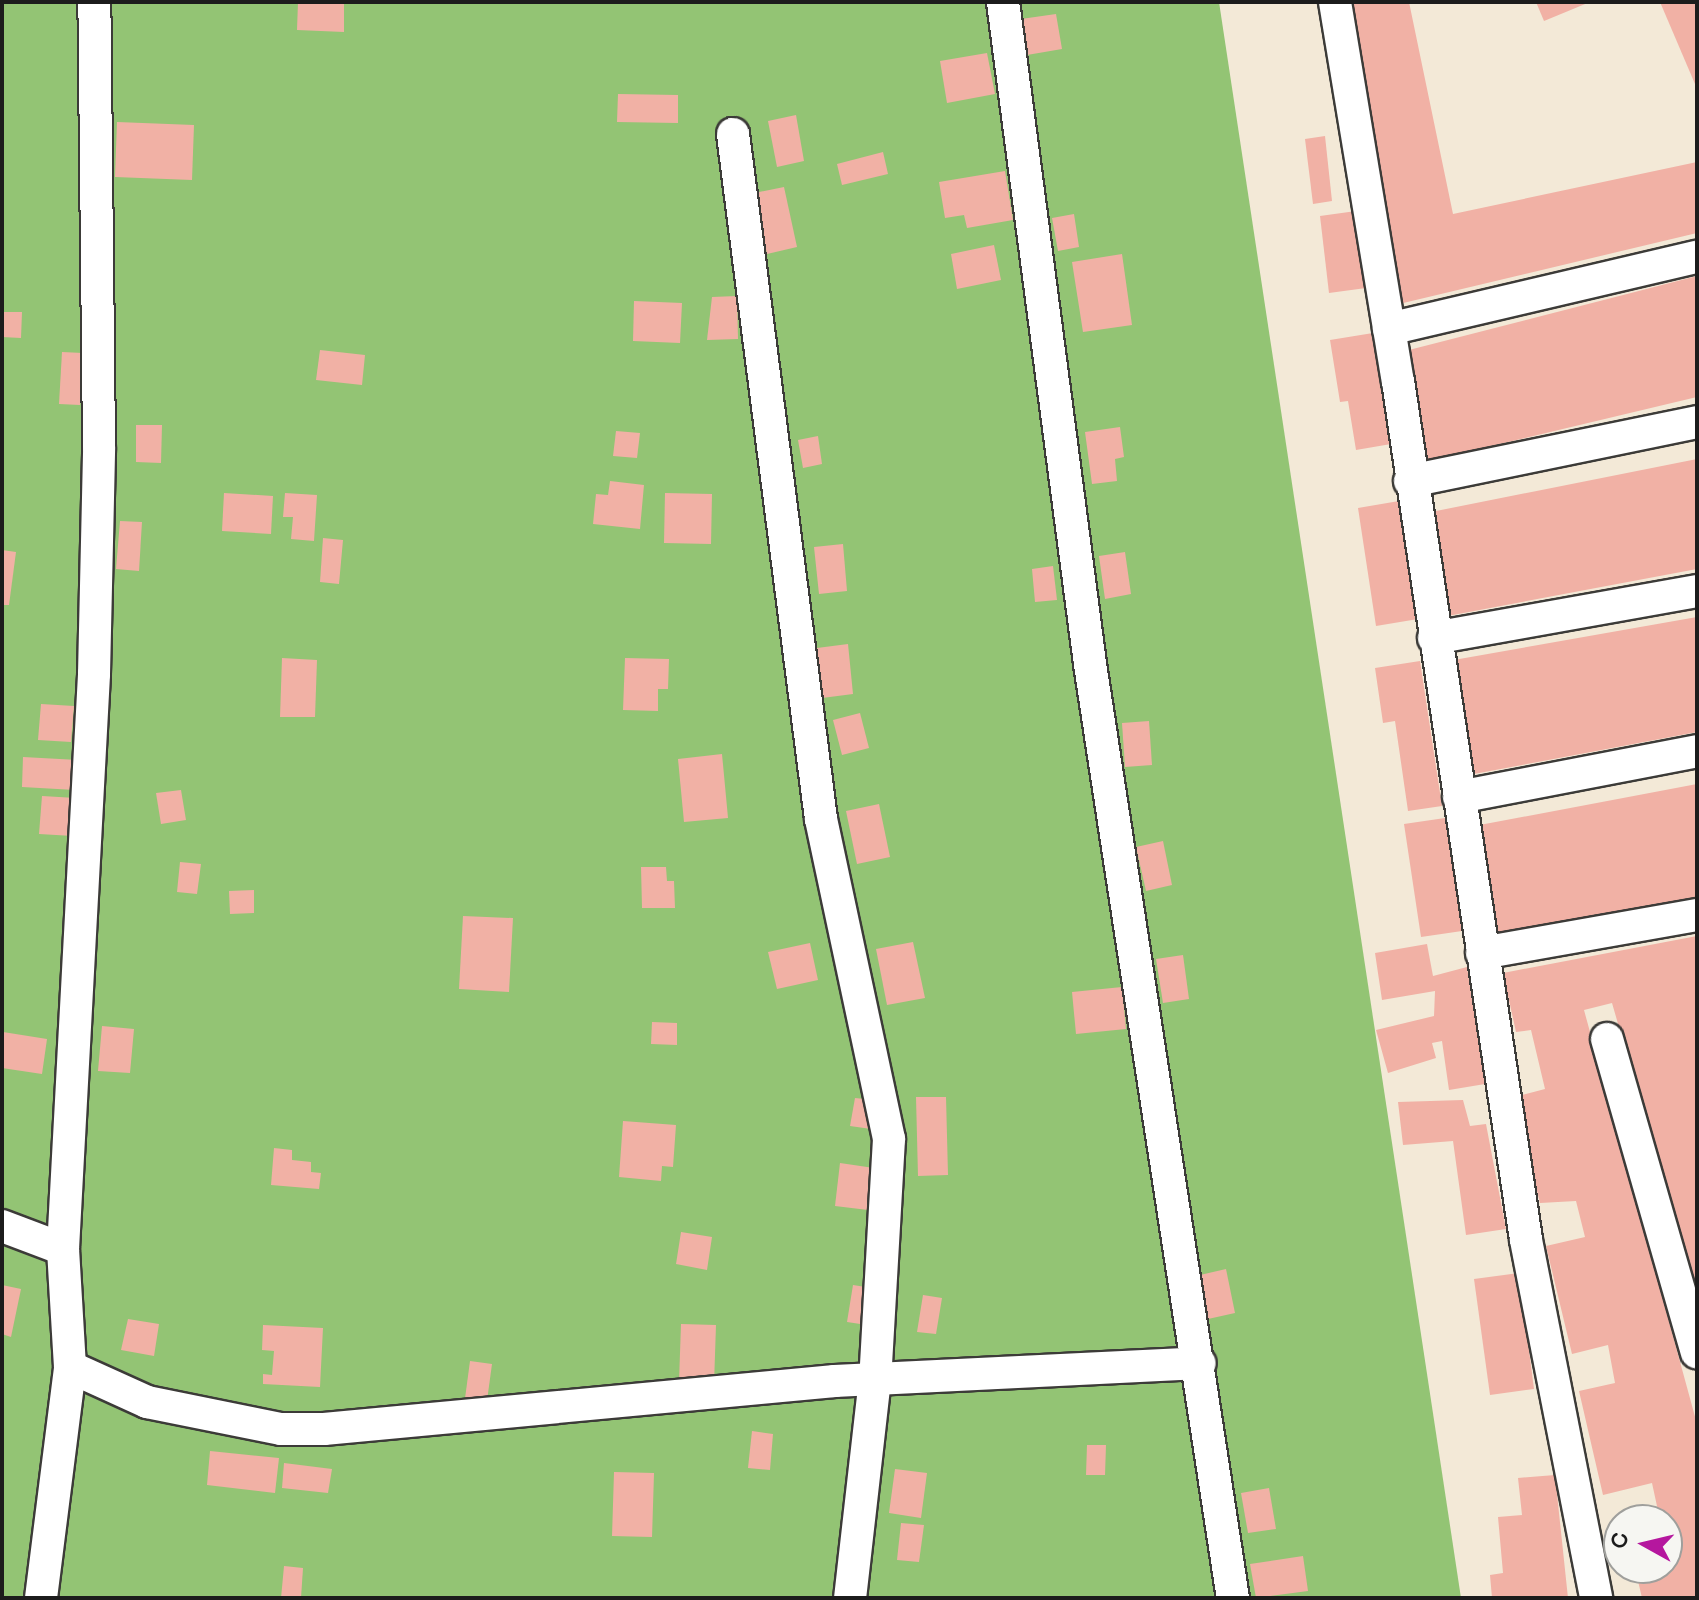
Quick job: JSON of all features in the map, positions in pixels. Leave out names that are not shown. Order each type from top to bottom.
[{"type":"lane","points":[[41,1598],[70,1367],[63,1249],[94,674],[99,431],[94,2]]},
{"type":"lane","points":[[1003,2],[1090,664],[1200,1363],[1233,1598]]},
{"type":"lane","points":[[1335,2],[1389,329],[1482,953],[1553,1394],[1596,1598]]},
{"type":"lane","points":[[733,134],[821,819],[889,1139],[875,1379],[850,1598]]},
{"type":"lane","points":[[1389,329],[1697,257]]},
{"type":"lane","points":[[1410,481],[1697,422]]},
{"type":"lane","points":[[1434,638],[1697,591]]},
{"type":"lane","points":[[1459,797],[1697,751]]},
{"type":"lane","points":[[1482,953],[1697,915]]},
{"type":"lane","points":[[1607,1039],[1697,1352]]},
{"type":"lane","points":[[2,1226],[63,1249]]},
{"type":"lane","points":[[70,1367],[147,1402],[281,1429],[875,1379],[1200,1363]]},
{"type":"green space","points":[[2,2],[1219,2],[1461,1598],[2,1598]]},
{"type":"building","points":[[298,2],[344,2],[344,32],[297,30]]},
{"type":"building","points":[[1345,2],[1409,2],[1453,214],[1697,162],[1697,233],[1399,304]]},
{"type":"building","points":[[1536,2],[1590,2],[1544,21]]},
{"type":"building","points":[[1660,2],[1697,2],[1695,84]]},
{"type":"building","points":[[1056,14],[1062,49],[1027,55],[1021,19]]},
{"type":"building","points":[[987,53],[995,94],[947,103],[940,61]]},
{"type":"building","points":[[618,94],[678,95],[678,123],[617,122]]},
{"type":"building","points":[[796,115],[804,161],[777,167],[768,121]]},
{"type":"building","points":[[117,122],[194,125],[192,180],[115,177]]},
{"type":"building","points":[[1325,136],[1332,201],[1313,204],[1305,139]]},
{"type":"building","points":[[883,152],[888,174],[842,185],[837,164]]},
{"type":"building","points":[[1005,171],[1013,220],[967,228],[964,215],[945,218],[939,182]]},
{"type":"building","points":[[784,187],[797,247],[767,254],[754,193]]},
{"type":"building","points":[[1356,211],[1366,288],[1329,293],[1320,216]]},
{"type":"building","points":[[1074,214],[1079,247],[1058,251],[1052,218]]},
{"type":"building","points":[[994,245],[1001,280],[957,289],[951,254]]},
{"type":"building","points":[[1122,254],[1132,325],[1083,332],[1072,262]]},
{"type":"building","points":[[1697,276],[1697,397],[1428,461],[1405,351]]},
{"type":"building","points":[[737,296],[738,339],[707,340],[712,297]]},
{"type":"building","points":[[634,301],[682,303],[680,343],[633,341]]},
{"type":"building","points":[[2,312],[22,312],[21,338],[2,337]]},
{"type":"building","points":[[1373,333],[1391,444],[1356,450],[1348,401],[1340,402],[1330,340]]},
{"type":"building","points":[[320,350],[365,355],[362,385],[316,380]]},
{"type":"building","points":[[62,352],[83,353],[80,405],[59,404]]},
{"type":"building","points":[[136,425],[162,425],[161,463],[136,462]]},
{"type":"building","points":[[1120,427],[1124,457],[1115,459],[1117,481],[1092,484],[1085,432]]},
{"type":"building","points":[[616,431],[640,433],[637,458],[613,456]]},
{"type":"building","points":[[818,436],[822,464],[803,468],[798,440]]},
{"type":"building","points":[[1697,459],[1697,569],[1437,618],[1421,514]]},
{"type":"building","points":[[610,481],[644,485],[640,529],[593,524],[596,494],[608,495]]},
{"type":"building","points":[[224,493],[273,496],[271,534],[222,531]]},
{"type":"building","points":[[285,493],[317,495],[314,541],[291,539],[293,517],[283,517]]},
{"type":"building","points":[[665,493],[712,494],[711,544],[664,543]]},
{"type":"building","points":[[1399,501],[1418,619],[1376,626],[1358,508]]},
{"type":"building","points":[[120,521],[142,522],[139,571],[116,569]]},
{"type":"building","points":[[323,538],[343,540],[339,584],[320,582]]},
{"type":"building","points":[[843,544],[847,591],[819,594],[814,547]]},
{"type":"building","points":[[2,550],[16,552],[9,605],[2,605]]},
{"type":"building","points":[[1125,552],[1131,594],[1105,599],[1099,556]]},
{"type":"building","points":[[1053,566],[1057,600],[1035,602],[1032,569]]},
{"type":"building","points":[[1697,617],[1697,732],[1474,774],[1448,661]]},
{"type":"building","points":[[848,644],[853,694],[822,698],[817,648]]},
{"type":"building","points":[[282,658],[317,660],[315,717],[280,717]]},
{"type":"building","points":[[625,658],[669,659],[668,689],[658,689],[658,711],[623,710]]},
{"type":"building","points":[[1420,661],[1442,806],[1408,811],[1395,721],[1383,723],[1375,668]]},
{"type":"building","points":[[41,704],[74,706],[71,742],[38,740]]},
{"type":"building","points":[[860,713],[869,748],[842,755],[833,720]]},
{"type":"building","points":[[1149,721],[1152,765],[1125,767],[1122,723]]},
{"type":"building","points":[[722,754],[728,818],[684,822],[678,759]]},
{"type":"building","points":[[23,757],[78,760],[75,790],[22,787]]},
{"type":"building","points":[[1697,784],[1697,899],[1487,937],[1469,827]]},
{"type":"building","points":[[181,790],[186,820],[161,824],[156,793]]},
{"type":"building","points":[[42,796],[76,798],[73,836],[39,834]]},
{"type":"building","points":[[879,804],[890,857],[857,864],[846,811]]},
{"type":"building","points":[[1445,818],[1462,931],[1421,937],[1404,824]]},
{"type":"building","points":[[1163,841],[1172,885],[1146,891],[1136,847]]},
{"type":"building","points":[[180,862],[201,864],[197,894],[177,892]]},
{"type":"building","points":[[641,867],[666,867],[667,881],[674,881],[675,908],[642,908]]},
{"type":"building","points":[[254,890],[254,913],[230,914],[229,891]]},
{"type":"building","points":[[463,916],[513,918],[509,992],[459,989]]},
{"type":"building","points":[[1697,936],[1697,1297],[1612,1003],[1584,1010],[1697,1424],[1697,1598],[1642,1598],[1639,1584],[1683,1584],[1683,1504],[1657,1504],[1652,1483],[1603,1495],[1579,1391],[1615,1383],[1608,1345],[1572,1354],[1546,1246],[1585,1237],[1576,1201],[1540,1203],[1514,1097],[1545,1089],[1531,1030],[1516,1032],[1503,973]]},
{"type":"building","points":[[913,942],[925,998],[887,1005],[876,949]]},
{"type":"building","points":[[810,943],[818,980],[777,989],[768,952]]},
{"type":"building","points":[[1427,944],[1433,976],[1467,967],[1485,1084],[1449,1090],[1442,1041],[1432,1043],[1436,1058],[1388,1073],[1376,1030],[1434,1016],[1435,991],[1382,1000],[1375,953]]},
{"type":"building","points":[[1183,955],[1189,999],[1163,1003],[1156,959]]},
{"type":"building","points":[[1122,987],[1126,1029],[1076,1034],[1072,992]]},
{"type":"building","points":[[652,1022],[677,1023],[677,1045],[651,1044]]},
{"type":"building","points":[[102,1026],[134,1029],[130,1073],[98,1071]]},
{"type":"building","points":[[3,1032],[47,1039],[42,1074],[2,1068]]},
{"type":"building","points":[[916,1097],[946,1097],[948,1175],[918,1176]]},
{"type":"building","points":[[855,1098],[875,1100],[871,1129],[850,1126]]},
{"type":"building","points":[[1463,1100],[1470,1126],[1486,1124],[1506,1229],[1466,1235],[1453,1141],[1403,1145],[1398,1102]]},
{"type":"building","points":[[623,1121],[676,1125],[673,1167],[662,1166],[661,1181],[619,1177]]},
{"type":"building","points":[[274,1148],[292,1150],[292,1160],[311,1162],[311,1172],[321,1173],[319,1189],[271,1185]]},
{"type":"building","points":[[840,1163],[874,1168],[868,1210],[835,1206]]},
{"type":"building","points":[[681,1232],[712,1237],[707,1270],[676,1264]]},
{"type":"building","points":[[1226,1269],[1235,1313],[1208,1319],[1200,1275]]},
{"type":"building","points":[[1519,1273],[1534,1389],[1490,1395],[1474,1279]]},
{"type":"building","points":[[2,1285],[21,1289],[11,1337],[2,1334]]},
{"type":"building","points":[[853,1285],[872,1288],[867,1325],[847,1322]]},
{"type":"building","points":[[923,1295],[942,1298],[936,1334],[917,1332]]},
{"type":"building","points":[[128,1319],[159,1324],[154,1356],[121,1350]]},
{"type":"building","points":[[681,1324],[716,1325],[714,1384],[679,1382]]},
{"type":"building","points":[[263,1325],[323,1328],[320,1387],[263,1384],[263,1374],[272,1375],[274,1351],[262,1350]]},
{"type":"building","points":[[470,1361],[492,1364],[486,1408],[464,1406]]},
{"type":"building","points":[[752,1431],[773,1434],[770,1470],[748,1468]]},
{"type":"building","points":[[1087,1445],[1106,1445],[1105,1475],[1086,1475]]},
{"type":"building","points":[[210,1451],[279,1458],[275,1493],[207,1485]]},
{"type":"building","points":[[284,1463],[332,1469],[328,1493],[282,1488]]},
{"type":"building","points":[[895,1469],[927,1473],[921,1518],[889,1513]]},
{"type":"building","points":[[614,1472],[654,1473],[652,1537],[612,1536]]},
{"type":"building","points":[[1555,1475],[1568,1598],[1492,1598],[1490,1575],[1503,1573],[1498,1517],[1522,1515],[1518,1478]]},
{"type":"building","points":[[1269,1488],[1276,1529],[1248,1533],[1241,1493]]},
{"type":"building","points":[[901,1523],[924,1525],[919,1562],[897,1560]]},
{"type":"building","points":[[1303,1556],[1308,1591],[1256,1598],[1250,1564]]},
{"type":"building","points":[[284,1566],[303,1568],[301,1598],[281,1598]]}]
